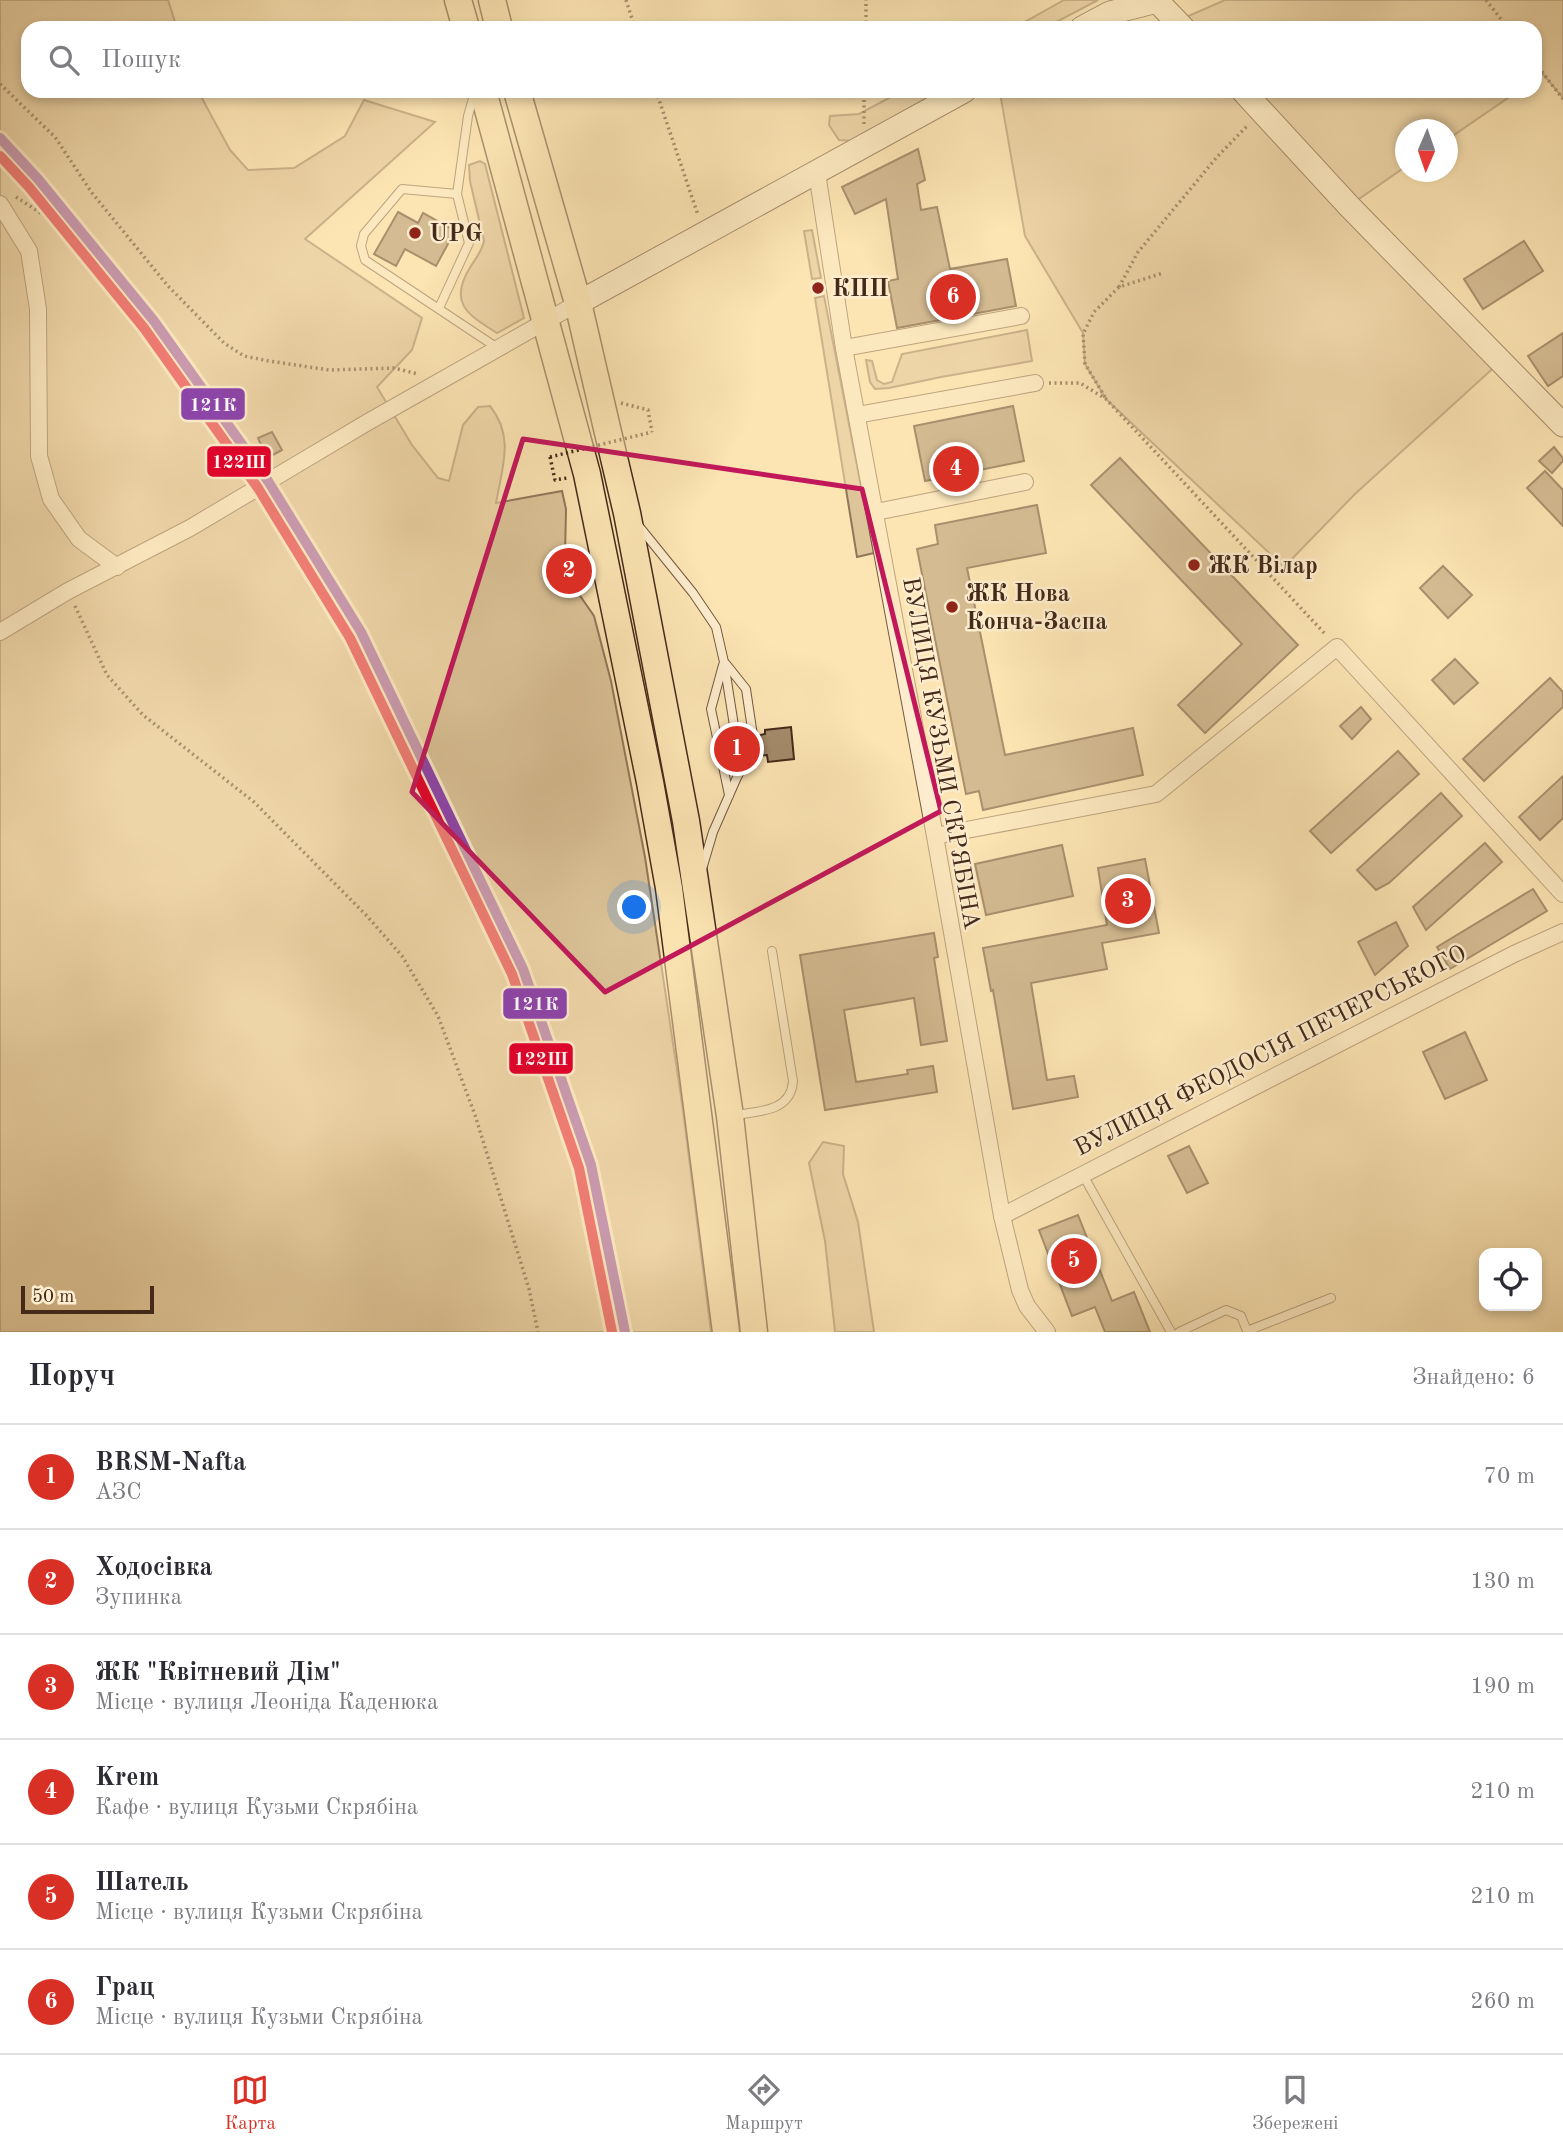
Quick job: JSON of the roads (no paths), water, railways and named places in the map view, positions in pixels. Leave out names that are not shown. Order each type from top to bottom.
[{"type":"main road","points":[[458,0],[464,21]]},
{"type":"main road","points":[[492,0],[497,21]]},
{"type":"main road","points":[[485,98],[580,450],[645,757],[668,888],[726,1332]]},
{"type":"main road","points":[[519,98],[578,303],[626,513],[697,889],[730,1116],[754,1332]]},
{"type":"street","points":[[1095,21],[1110,13],[1159,1],[1177,21]]},
{"type":"street","points":[[0,632],[68,591],[190,528],[578,303],[951,98]]},
{"type":"street","points":[[1250,98],[1349,206],[1563,425]]},
{"type":"street","name":"ВУЛИЦЯ КУЗЬМИ СКРЯБІНА","points":[[817,173],[844,348],[935,836],[1002,1216],[1020,1290],[1027,1306],[1047,1332]]},
{"type":"street","points":[[4,200],[29,251],[38,309],[39,456],[51,499],[79,539],[117,566]]},
{"type":"street","points":[[844,348],[1021,316]]},
{"type":"street","points":[[857,415],[1035,383]]},
{"type":"street","points":[[876,512],[1025,482]]},
{"type":"street","points":[[935,836],[1156,794],[1337,647],[1563,894]]},
{"type":"street","name":"ВУЛИЦЯ ФЕОДОСІЯ ПЕЧЕРСЬКОГО","points":[[1002,1216],[1396,1014],[1563,932]]},
{"type":"lane","points":[[439,308],[470,243],[457,194],[473,98]]},
{"type":"lane","points":[[457,194],[402,188],[364,234],[361,246],[365,260],[499,349]]},
{"type":"lane","points":[[626,513],[662,554],[716,626],[735,732],[738,775]]},
{"type":"lane","points":[[697,889],[713,832],[738,775],[755,749],[746,689],[724,662]]},
{"type":"lane","points":[[724,662],[711,709],[729,795]]},
{"type":"lane","points":[[730,1116],[779,1106],[788,1099],[792,1090],[793,1080],[772,951]]},
{"type":"lane","points":[[1083,1175],[1171,1332]]},
{"type":"lane","points":[[1179,1332],[1226,1310],[1241,1316],[1247,1331],[1331,1298]]},
{"type":"place","name":"UPG","points":[[415,233]]},
{"type":"place","name":"КПП","points":[[818,288]]},
{"type":"place","name":"Грац","points":[[953,297]]},
{"type":"place","name":"Krem","points":[[956,469]]},
{"type":"place","name":"ЖК Вілар","points":[[1194,565]]},
{"type":"place","name":"Ходосівка","points":[[569,571]]},
{"type":"place","name":"ЖК Нова Конча-Заспа","points":[[952,607]]},
{"type":"place","name":"BRSM-Nafta","points":[[737,749]]},
{"type":"place","name":"ЖК \"Квітневий Дім\"","points":[[1128,901]]},
{"type":"place","name":"Шатель","points":[[1074,1261]]}]
